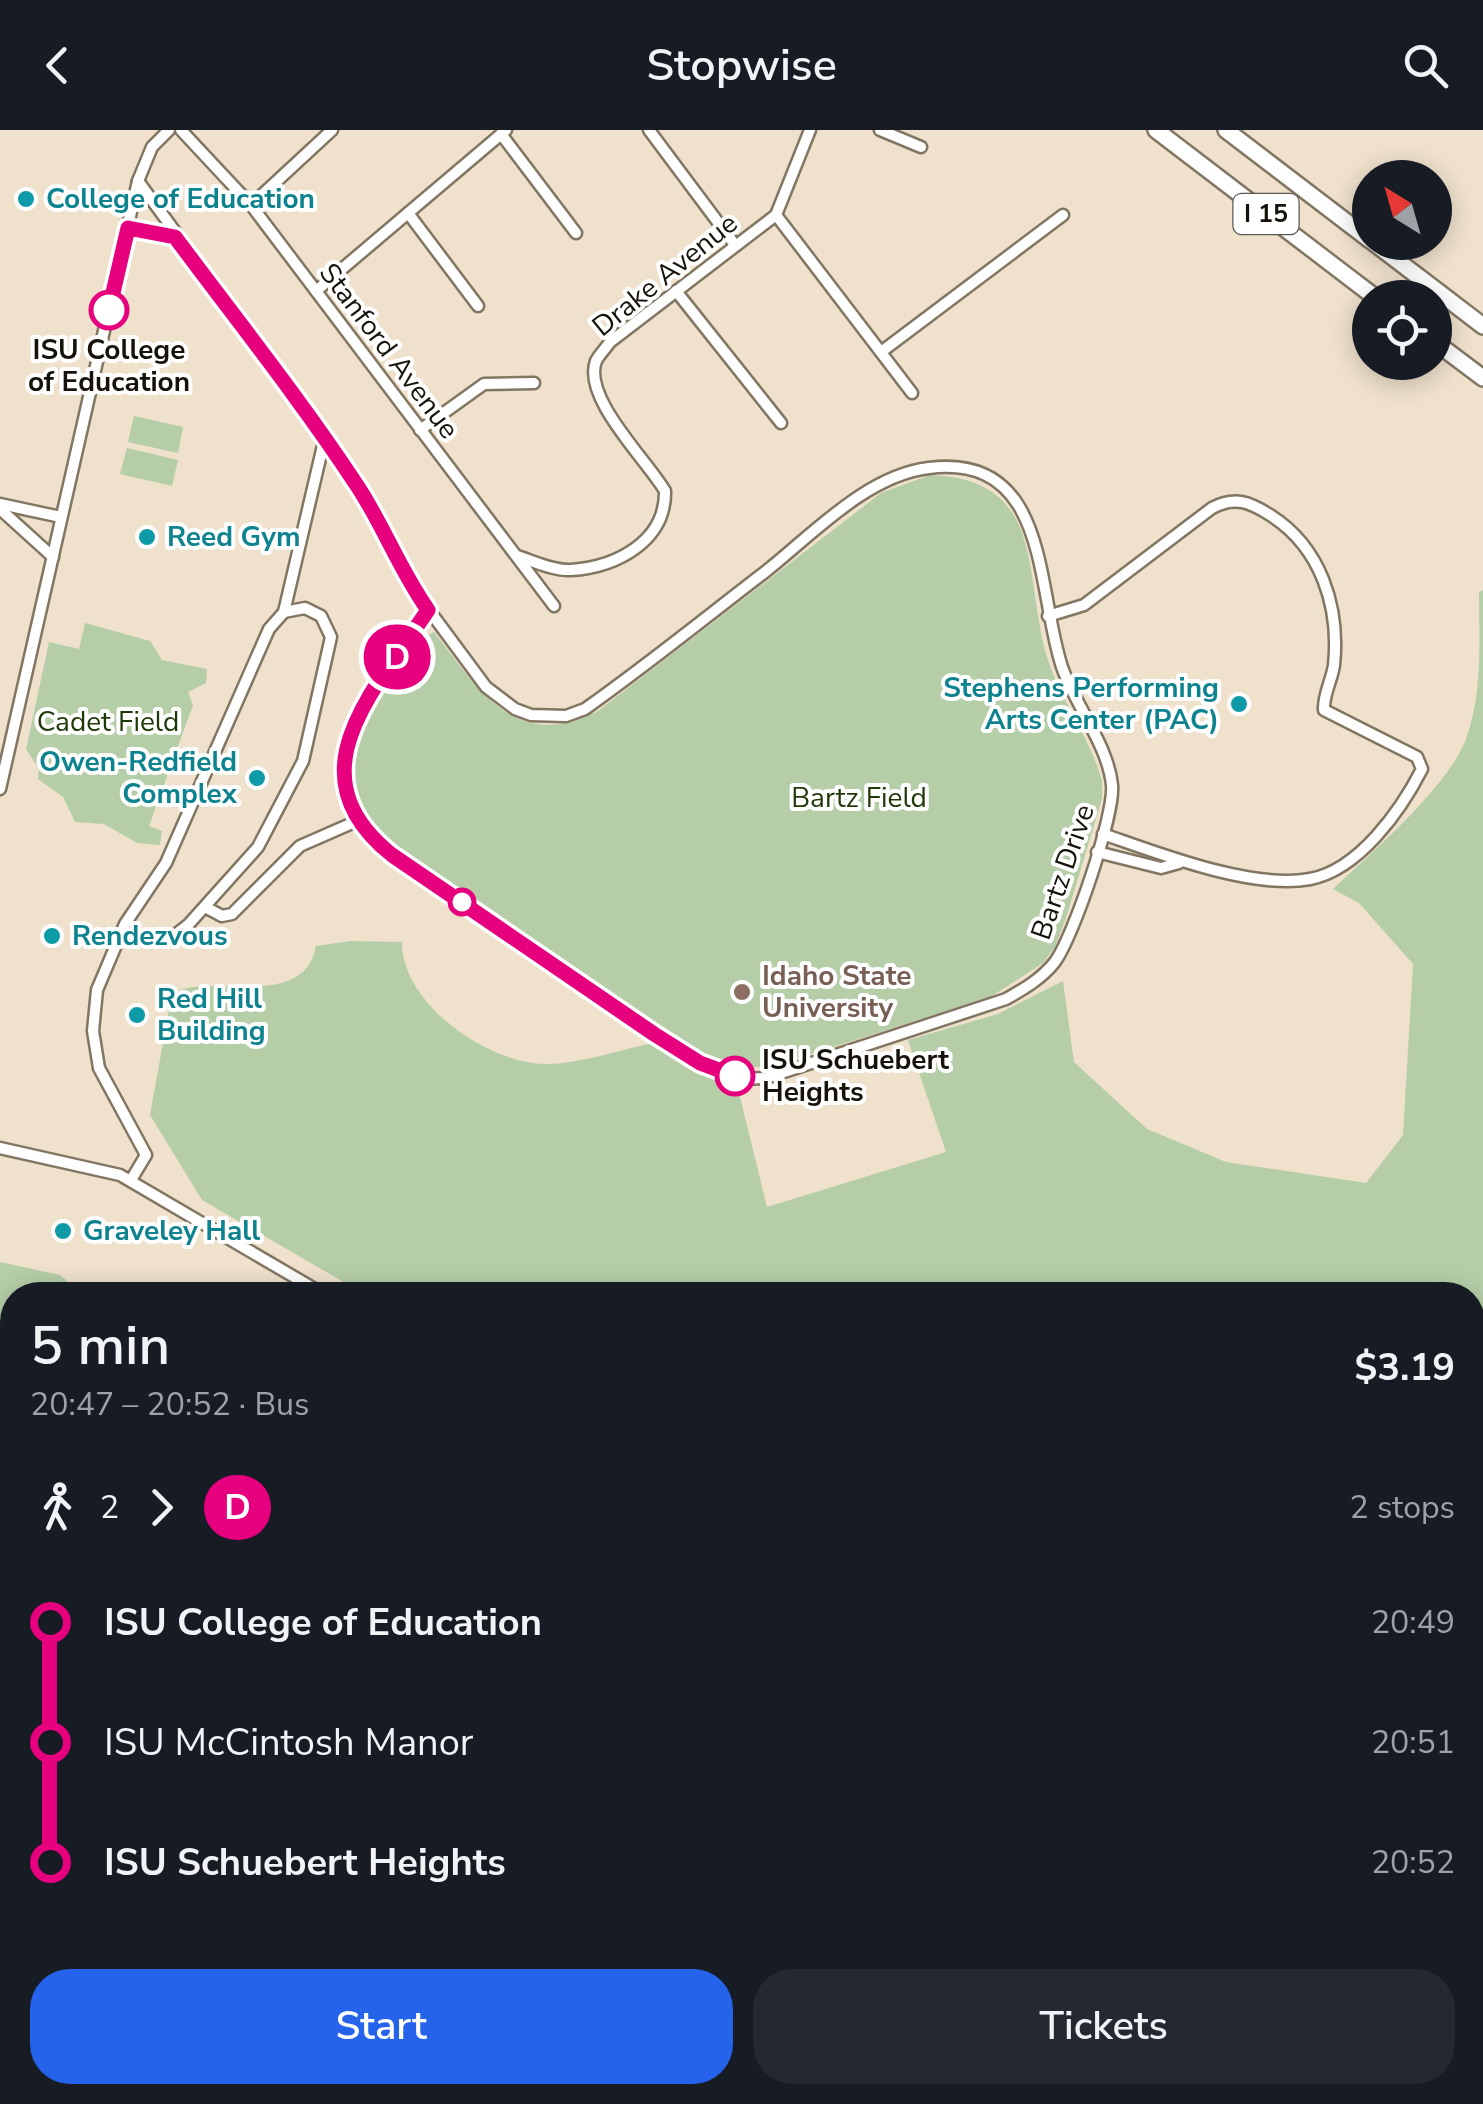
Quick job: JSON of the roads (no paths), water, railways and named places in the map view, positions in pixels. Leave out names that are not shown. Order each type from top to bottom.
[{"type":"highway","name":"I 15","points":[[1156,130],[1352,280]]},
{"type":"highway","name":"I 15","points":[[1226,130],[1352,226]]},
{"type":"highway","name":"I 15","points":[[1397,260],[1483,326]]},
{"type":"highway","points":[[1452,355],[1483,378]]},
{"type":"street","points":[[0,789],[138,180],[152,147],[169,130]]},
{"type":"street","name":"Stanford Avenue","points":[[180,130],[251,205],[554,606]]},
{"type":"street","points":[[251,205],[332,130]]},
{"type":"street","points":[[649,130],[735,245]]},
{"type":"street","points":[[880,130],[921,146]]},
{"type":"street","name":"Drake Avenue","points":[[516,556],[568,570],[582,568],[611,562],[639,547],[656,530],[665,509],[665,491],[602,403],[594,382],[596,362],[610,342],[776,215],[808,131]]},
{"type":"street","points":[[316,291],[503,132],[576,233]]},
{"type":"street","name":"Bartz Drive","points":[[138,180],[175,237],[325,437],[362,492],[395,562],[428,610],[500,700],[531,715],[566,716],[584,710],[879,485],[902,473],[949,467],[970,469],[991,478],[1022,508],[1033,531],[1048,616],[1063,669],[1112,784],[1098,852],[1063,947],[1027,987],[982,1008],[766,1078],[744,1079],[700,1063],[392,855],[357,821]]},
{"type":"street","points":[[408,213],[478,306]]},
{"type":"street","points":[[881,352],[1063,214]]},
{"type":"street","points":[[776,215],[912,393]]},
{"type":"street","points":[[128,228],[175,237]]},
{"type":"street","points":[[676,292],[781,423]]},
{"type":"street","points":[[420,430],[484,384],[534,382]]},
{"type":"street","points":[[131,1180],[146,1155],[99,1068],[93,1032],[97,990],[125,924],[166,864],[269,629],[284,612],[325,437]]},
{"type":"street","points":[[1048,616],[1084,605],[1222,503],[1243,501],[1293,532],[1320,570],[1335,622],[1333,672],[1324,710],[1417,758],[1422,769],[1376,835],[1325,874],[1293,880],[1180,863],[1103,834]]},
{"type":"street","points":[[0,506],[62,518]]},
{"type":"street","points":[[0,506],[52,557]]},
{"type":"street","points":[[169,940],[205,907],[258,847],[303,761],[331,636],[321,616],[305,608],[284,612]]},
{"type":"street","points":[[205,907],[213,914],[232,914],[300,846],[357,821],[344,789],[346,742],[428,610]]},
{"type":"street","points":[[1098,852],[1161,868],[1180,863]]},
{"type":"street","points":[[0,1148],[131,1180],[303,1282]]},
{"type":"place","name":"College of Education","points":[[26,199]]},
{"type":"place","name":"ISU College of Education","points":[[109,310]]},
{"type":"place","name":"Reed Gym","points":[[147,537]]},
{"type":"place","name":"Stephens Performing Arts Center (PAC)","points":[[1239,704]]},
{"type":"place","name":"Owen-Redfield Complex","points":[[257,778]]},
{"type":"place","name":"Rendezvous","points":[[52,936]]},
{"type":"place","name":"Idaho State University","points":[[742,992]]},
{"type":"place","name":"Red Hill Building","points":[[137,1015]]},
{"type":"place","name":"ISU Schuebert Heights","points":[[735,1076]]},
{"type":"place","name":"Graveley Hall","points":[[63,1231]]},
{"type":"park label","name":"Cadet Field","points":[[108,722]]},
{"type":"park label","name":"Bartz Field","points":[[859,798]]}]
